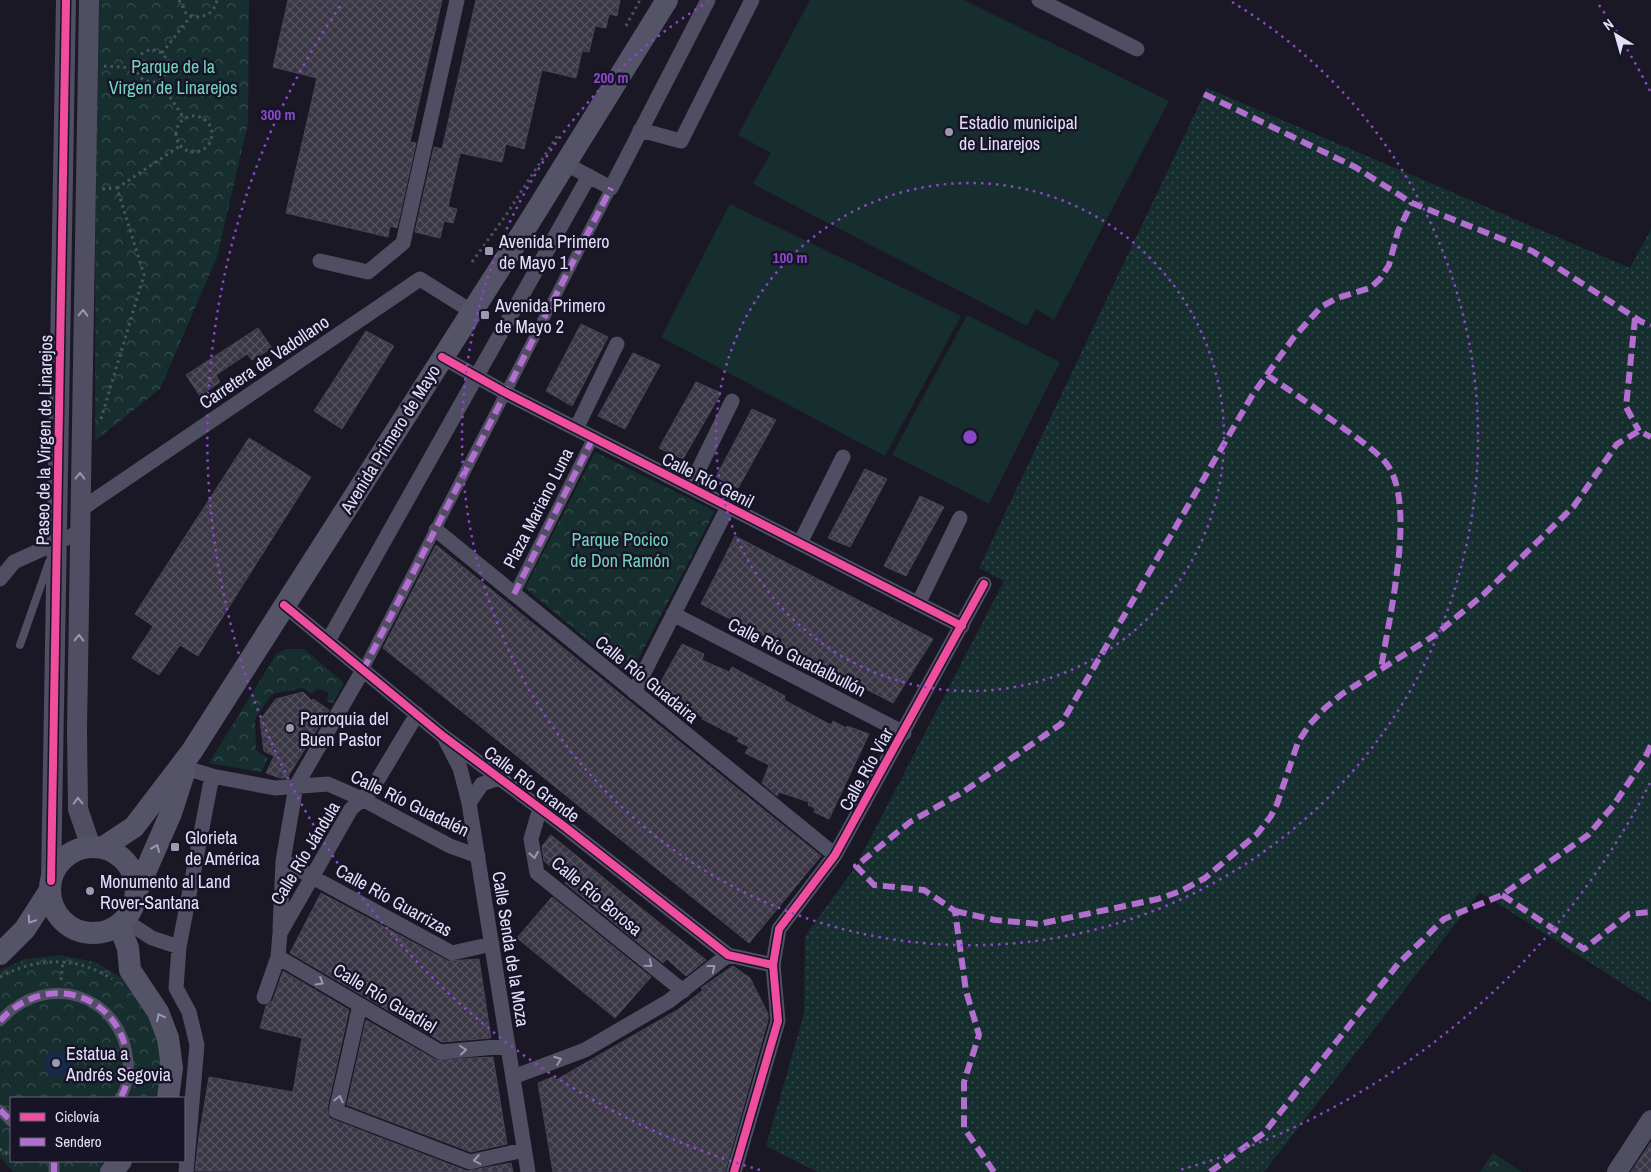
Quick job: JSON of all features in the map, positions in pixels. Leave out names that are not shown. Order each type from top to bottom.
[{"type":"main road","name":"Avenida Primero de Mayo","points":[[189,759],[284,606],[566,164],[667,0]]},
{"type":"main road","points":[[97,848],[134,827],[189,759]]},
{"type":"main road","points":[[51,886],[58,915],[78,931],[95,934],[122,923],[131,912],[136,893],[171,813],[189,759]]},
{"type":"main road","points":[[4,951],[25,929],[51,886],[59,864],[82,849],[97,848],[121,857],[133,873],[136,893]]},
{"type":"main road","points":[[122,923],[128,948],[130,970],[158,1012],[168,1038],[172,1068],[168,1097]]},
{"type":"main road","points":[[112,1172],[120,1162]]},
{"type":"street","name":"Paseo de la Virgen de Linarejos","points":[[51,886],[66,0]]},
{"type":"street","name":"Paseo de la Virgen de Linarejos","points":[[89,0],[80,510],[78,809],[97,848]]},
{"type":"street","points":[[320,261],[368,272],[402,242],[457,0]]},
{"type":"street","points":[[280,933],[283,861],[296,786],[363,670],[708,0]]},
{"type":"street","points":[[640,130],[681,141],[752,0]]},
{"type":"street","points":[[1039,0],[1137,50]]},
{"type":"street","points":[[566,164],[611,188]]},
{"type":"street","points":[[328,641],[589,176]]},
{"type":"street","name":"Carretera de Vadollano","points":[[80,510],[420,279],[471,311]]},
{"type":"street","points":[[576,429],[617,344]]},
{"type":"street","name":"Calle Río Genil","points":[[442,357],[506,393],[962,626]]},
{"type":"street","name":"Calle Río Genil","points":[[690,487],[732,401]]},
{"type":"street","name":"Plaza Mariano Luna","points":[[514,594],[593,438]]},
{"type":"street","points":[[800,543],[843,457]]},
{"type":"street","points":[[634,692],[728,507]]},
{"type":"street","points":[[918,604],[960,518]]},
{"type":"street","name":"Calle Río Guadaira","points":[[436,530],[835,855]]},
{"type":"street","points":[[0,579],[14,562],[80,532]]},
{"type":"street","name":"Calle Río Viar","points":[[734,1172],[778,1022],[772,965],[779,929],[835,855],[904,733],[984,584]]},
{"type":"street","name":"Calle Río Grande","points":[[284,606],[443,736],[540,808],[728,955],[772,965]]},
{"type":"street","name":"Calle Río Guadalbullón","points":[[673,614],[904,733]]},
{"type":"street","name":"Calle Río Jándula","points":[[264,998],[278,957],[280,933],[351,809],[371,791],[417,714]]},
{"type":"street","name":"Calle Senda de la Moza","points":[[443,736],[460,768],[470,803],[528,1172]]},
{"type":"street","name":"Calle Río Guadalén","points":[[189,759],[212,776],[275,788],[328,784],[362,799],[450,846],[478,856]]},
{"type":"street","points":[[186,1172],[197,1045],[189,1012],[176,988],[179,947],[212,776]]},
{"type":"street","name":"Calle Río Grande","points":[[470,803],[482,784],[500,778]]},
{"type":"street","name":"Calle Río Borosa","points":[[540,808],[531,839],[537,873],[683,991]]},
{"type":"street","name":"Calle Río Guarrizas","points":[[283,861],[452,953],[492,944]]},
{"type":"street","points":[[122,923],[152,938],[179,947]]},
{"type":"street","points":[[512,1077],[585,1050],[669,1001],[728,955]]},
{"type":"street","name":"Calle Río Guadiel","points":[[278,957],[440,1052],[508,1046]]},
{"type":"street","points":[[0,1021],[10,1009],[30,998],[60,992],[77,995],[100,1006],[117,1024],[127,1046],[129,1070],[120,1097]]},
{"type":"street","points":[[360,1005],[336,1111],[470,1162],[524,1150]]},
{"type":"street","points":[[0,1110],[10,1119]]},
{"type":"street","points":[[1617,1172],[1651,1120]]},
{"type":"lane","points":[[20,645],[57,542]]},
{"type":"path","points":[[179,0],[182,8],[191,16],[209,14],[217,0]]},
{"type":"path","points":[[623,31],[640,0]]},
{"type":"path","points":[[162,53],[191,16]]},
{"type":"path","points":[[152,50],[162,53],[166,57],[167,73],[159,81],[144,80],[136,68],[138,58],[146,51],[152,50]]},
{"type":"path","points":[[88,66],[136,68]]},
{"type":"path","points":[[159,81],[184,118]]},
{"type":"path","points":[[190,116],[201,117],[210,125],[212,136],[207,147],[197,152],[184,150],[180,146],[177,141],[176,128],[184,118],[190,116]]},
{"type":"path","points":[[472,262],[506,215],[564,127]]},
{"type":"path","points":[[86,190],[117,188],[180,146]]},
{"type":"path","points":[[100,422],[144,275],[117,188]]},
{"type":"path","points":[[60,992],[63,961]]},
{"type":"green space","name":"Parque de la Virgen de Linarejos","points":[[96,0],[249,0],[248,124],[217,257],[160,389],[95,441]]},
{"type":"green space","name":"Estadio municipal de Linarejos","points":[[810,0],[964,0],[1169,101],[1054,320],[1036,309],[1027,326],[753,184],[771,153],[738,135]]},
{"type":"green space","points":[[1207,88],[1630,268],[1651,229],[1651,1002],[1480,892],[1264,1172],[817,1172],[766,1146],[804,1014],[805,936],[856,866],[1004,581],[979,568]]},
{"type":"green space","points":[[730,204],[961,316],[885,456],[661,337]]},
{"type":"green space","points":[[967,315],[1060,362],[989,504],[892,455]]},
{"type":"green space","name":"Parque Pocico de Don Ramón","points":[[595,452],[715,511],[630,675],[525,588]]},
{"type":"green space","points":[[288,649],[304,649],[344,683],[333,703],[326,701],[329,693],[317,688],[312,694],[303,688],[272,694],[255,719],[256,750],[268,759],[261,772],[209,763],[277,653]]},
{"type":"green space","points":[[60,955],[95,962],[126,980],[162,1040],[163,1076],[157,1097],[10,1097],[10,1162],[103,1162],[100,1172],[13,1172],[0,1157],[0,970],[25,959]]},
{"type":"green space","points":[[1493,1153],[1522,1172],[1480,1172]]},
{"type":"water","points":[[57,1051],[66,1055],[70,1064],[66,1073],[57,1077],[48,1073],[44,1064],[48,1055]]},
{"type":"building","points":[[288,0],[442,0],[410,142],[416,143],[397,228],[390,226],[388,237],[286,213],[317,78],[273,67]]},
{"type":"building","points":[[476,0],[620,0],[617,16],[609,14],[606,28],[595,26],[589,52],[582,51],[576,78],[542,70],[524,149],[506,144],[502,162],[460,153],[448,207],[457,209],[453,223],[444,221],[440,238],[415,232],[434,147],[442,149]]},
{"type":"building","points":[[581,324],[608,337],[572,406],[546,391]]},
{"type":"building","points":[[258,328],[272,348],[252,360],[247,354],[216,375],[220,382],[200,396],[186,375]]},
{"type":"building","points":[[366,331],[394,346],[342,429],[314,411]]},
{"type":"building","points":[[633,353],[660,365],[625,429],[598,416]]},
{"type":"building","points":[[696,382],[721,393],[683,459],[659,448]]},
{"type":"building","points":[[752,409],[776,420],[738,488],[716,477]]},
{"type":"building","points":[[249,438],[311,477],[198,656],[180,645],[159,675],[132,658],[153,626],[135,614]]},
{"type":"building","points":[[865,469],[887,479],[850,547],[828,538]]},
{"type":"building","points":[[920,496],[944,507],[906,576],[884,566]]},
{"type":"building","points":[[735,536],[933,639],[893,703],[701,604]]},
{"type":"building","points":[[436,545],[821,856],[749,943],[383,648]]},
{"type":"building","points":[[682,644],[704,654],[702,660],[729,672],[732,667],[785,696],[784,700],[831,725],[833,721],[846,728],[847,726],[869,734],[829,819],[814,812],[815,808],[808,805],[809,802],[779,792],[777,796],[762,783],[769,765],[745,753],[749,747],[737,741],[739,738],[702,719],[703,717],[692,711],[692,709],[659,685]]},
{"type":"building","name":"Parroquia del Buen Pastor","points":[[303,692],[312,701],[313,699],[329,710],[287,778],[280,778],[266,773],[274,756],[264,751],[260,720],[276,699]]},
{"type":"building","points":[[551,835],[706,960],[686,976],[667,959],[663,963],[565,883],[568,880],[544,861],[542,846]]},
{"type":"building","points":[[321,893],[448,961],[479,959],[491,1038],[442,1042],[290,953]]},
{"type":"building","points":[[552,897],[651,977],[615,1018],[517,938]]},
{"type":"building","points":[[733,966],[750,978],[768,1014],[768,1020],[725,1172],[553,1172],[538,1083],[553,1077],[556,1080],[679,1009],[703,990],[701,988]]},
{"type":"building","points":[[283,971],[349,1010],[327,1109],[329,1118],[467,1171],[511,1163],[513,1172],[195,1171],[209,1077],[293,1092],[302,1038],[260,1028],[266,1006],[273,1000]]},
{"type":"building","points":[[366,1020],[436,1060],[493,1057],[507,1144],[471,1152],[347,1105]]},
{"type":"building","points":[[1651,1142],[1651,1172],[1631,1172]]},
{"type":"marked path","points":[[1204,94],[1355,167],[1412,203],[1532,251],[1642,322],[1651,325]]},
{"type":"marked path","points":[[363,670],[611,188]]},
{"type":"marked path","points":[[994,1172],[964,1128],[964,1082],[979,1035],[966,991],[955,911],[924,890],[874,885],[856,866],[910,822],[963,792],[1061,724],[1253,394],[1294,337],[1321,307],[1337,298],[1370,288],[1380,279],[1389,265],[1398,231],[1412,203]]},
{"type":"marked path","points":[[1635,318],[1626,407],[1639,431]]},
{"type":"marked path","points":[[1267,375],[1370,448],[1386,463],[1395,481],[1400,505],[1398,563],[1381,669]]},
{"type":"marked path","points":[[955,911],[995,920],[1039,924],[1158,899],[1181,891],[1205,878],[1257,834],[1271,816],[1277,804],[1298,742],[1310,724],[1325,708],[1342,694],[1435,635],[1484,594],[1574,506],[1617,444],[1639,431],[1651,437]]},
{"type":"marked path","points":[[514,594],[593,438]]},
{"type":"marked path","points":[[1210,1172],[1264,1133],[1398,964],[1444,919],[1502,895],[1588,835],[1613,806],[1645,758],[1651,745]]},
{"type":"marked path","points":[[1502,895],[1584,949],[1629,914],[1651,912]]},
{"type":"marked path","points":[[0,1021],[18,1005],[38,996],[59,993],[79,996],[97,1005],[112,1019],[123,1038],[128,1071],[126,1086],[120,1097]]},
{"type":"marked path","points":[[0,1110],[10,1120]]},
{"type":"marked path","points":[[54,1162],[54,1172]]},
{"type":"cycle path","points":[[51,881],[66,0]]},
{"type":"cycle path","points":[[442,357],[506,393],[962,626]]},
{"type":"cycle path","points":[[734,1172],[778,1021],[773,965],[779,929],[835,855],[984,584]]},
{"type":"cycle path","points":[[284,605],[443,736],[565,827],[728,955],[773,965]]},
{"type":"place","name":"Estadio municipal de Linarejos","points":[[949,132]]},
{"type":"place","name":"Avenida Primero de Mayo 1","points":[[489,251]]},
{"type":"place","name":"Avenida Primero de Mayo 2","points":[[485,315]]},
{"type":"place","name":"Parroquia del Buen Pastor","points":[[290,728]]},
{"type":"place","name":"Glorieta de América","points":[[175,847]]},
{"type":"place","name":"Monumento al Land Rover-Santana","points":[[90,891]]},
{"type":"place","name":"Estatua a Andrés Segovia","points":[[56,1063]]}]
